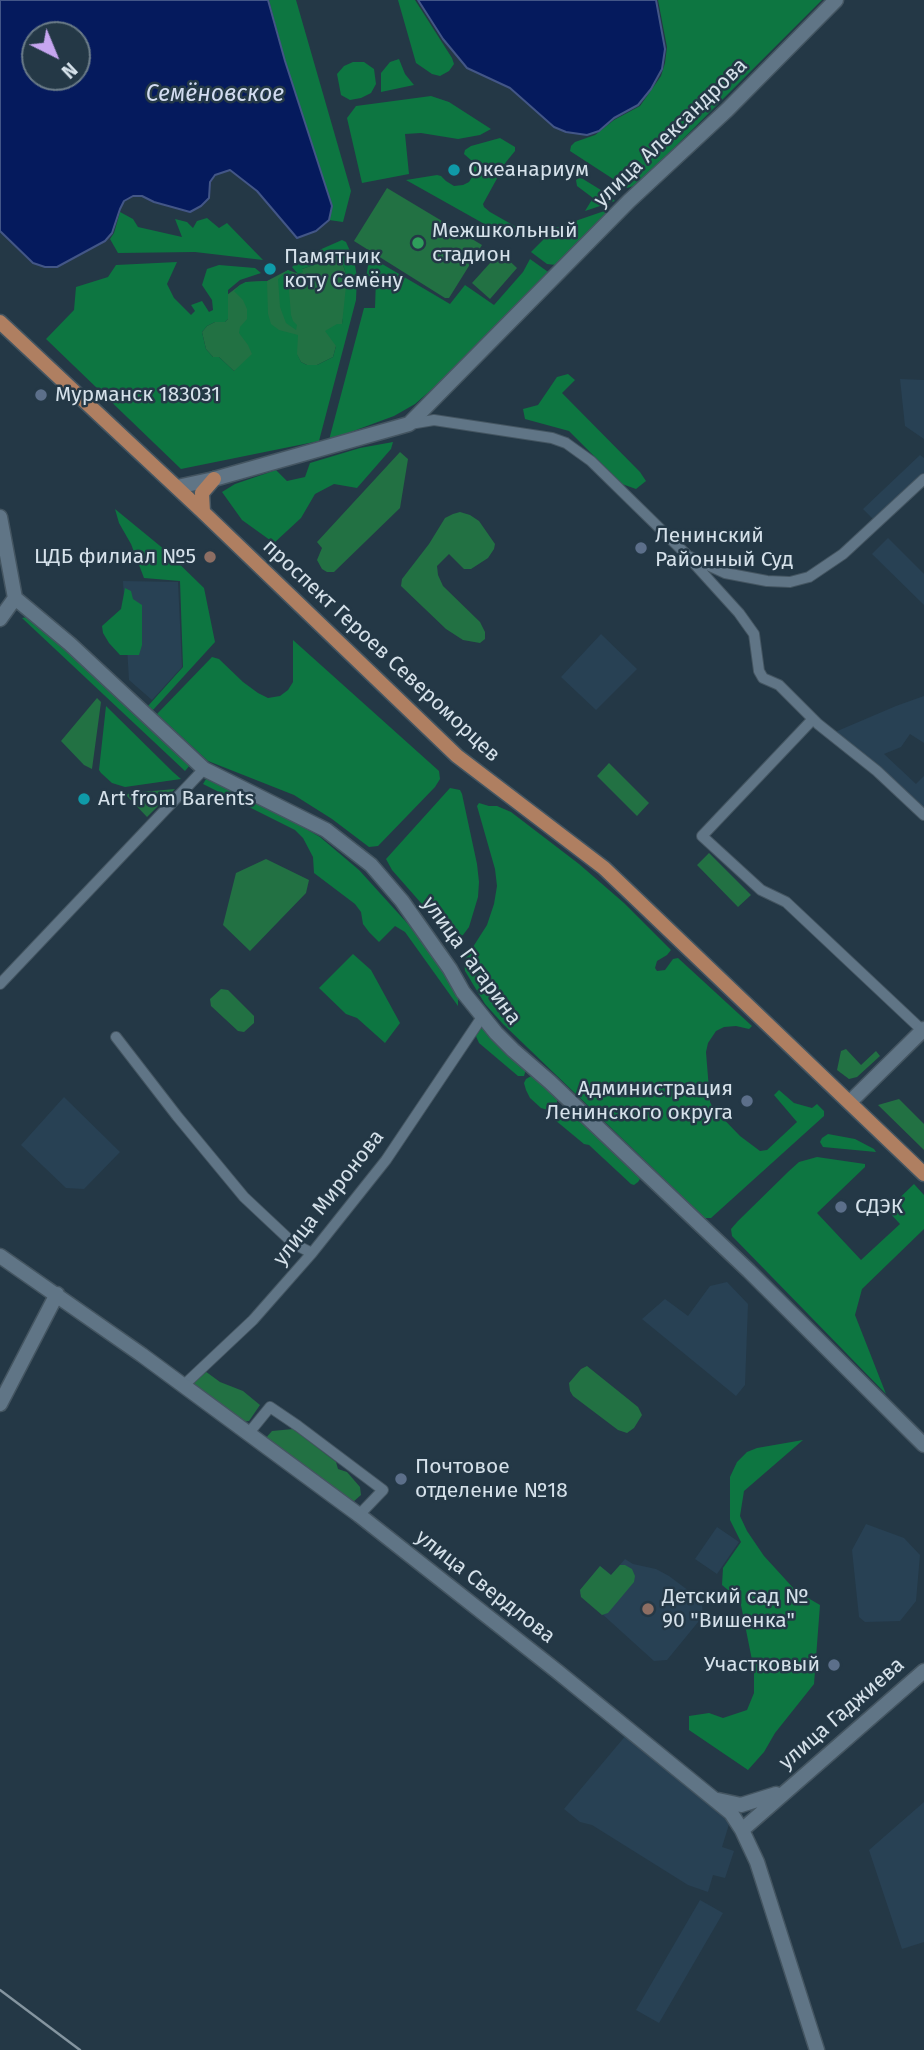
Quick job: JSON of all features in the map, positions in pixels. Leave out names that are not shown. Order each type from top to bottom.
[{"type":"main road","name":"проспект Героев Североморцев","points":[[0,322],[177,487],[457,756],[604,868],[924,1174]]},
{"type":"main road","points":[[203,512],[202,493],[214,479]]},
{"type":"street","name":"улица Александрова","points":[[177,487],[409,424],[629,201],[727,110],[835,0]]},
{"type":"street","points":[[409,424],[434,420],[552,438],[566,443],[591,461],[688,556],[739,613],[754,634],[761,675],[767,681],[779,685],[813,719],[877,771],[924,814]]},
{"type":"street","points":[[688,556],[725,573],[767,581],[790,582],[808,577],[855,544],[924,479]]},
{"type":"street","points":[[0,517],[15,598],[0,619]]},
{"type":"street","name":"улица Гагарина","points":[[15,598],[70,644],[204,769],[326,830],[371,865],[402,901],[482,1017],[513,1050],[749,1271],[924,1445]]},
{"type":"street","points":[[813,719],[702,836],[761,890],[786,902],[923,1030],[850,1102]]},
{"type":"street","points":[[0,985],[204,769]]},
{"type":"street","name":"улица Миронова","points":[[184,1385],[253,1320],[312,1253],[386,1160],[482,1017]]},
{"type":"street","points":[[116,1037],[244,1197],[294,1244],[312,1253]]},
{"type":"street","name":"улица Свердлова","points":[[0,1256],[184,1385],[359,1515],[731,1813],[757,1862],[817,2050]]},
{"type":"street","points":[[0,1404],[57,1294]]},
{"type":"street","points":[[248,1434],[270,1407],[383,1490],[359,1515]]},
{"type":"street","name":"улица Гаджиева","points":[[742,1830],[924,1671]]},
{"type":"street","name":"улица Гаджиева","points":[[715,1799],[741,1805],[787,1790]]},
{"type":"shaded area","points":[[900,379],[924,380],[924,439],[905,426]]},
{"type":"shaded area","points":[[920,455],[924,458],[924,475],[875,521],[863,509]]},
{"type":"shaded area","points":[[888,538],[924,574],[924,605],[872,554]]},
{"type":"shaded area","points":[[123,581],[178,582],[182,667],[152,700],[129,680]]},
{"type":"shaded area","points":[[601,634],[637,669],[596,710],[561,677]]},
{"type":"shaded area","points":[[924,696],[924,743],[910,734],[901,747],[884,754],[916,784],[924,776],[924,809],[869,757],[846,745],[835,732]]},
{"type":"shaded area","points":[[64,1097],[120,1152],[84,1189],[66,1188],[21,1145]]},
{"type":"shaded area","points":[[727,1282],[748,1304],[745,1385],[736,1396],[642,1319],[665,1299],[688,1316],[710,1286]]},
{"type":"shaded area","points":[[866,1524],[904,1538],[920,1555],[916,1601],[900,1621],[865,1622],[859,1617],[852,1550]]},
{"type":"shaded area","points":[[717,1527],[739,1542],[717,1574],[695,1559]]},
{"type":"shaded area","name":"Детский сад № 90 \"Вишенка\"","points":[[625,1559],[669,1576],[702,1604],[703,1616],[667,1660],[654,1661],[580,1594],[580,1590],[600,1566],[611,1575]]},
{"type":"shaded area","points":[[627,1734],[730,1821],[722,1847],[734,1851],[725,1878],[713,1875],[708,1892],[688,1885],[592,1825],[580,1822],[564,1809]]},
{"type":"shaded area","points":[[924,1802],[924,1942],[902,1949],[869,1850]]},
{"type":"shaded area","points":[[700,1900],[723,1913],[659,2023],[636,2010]]},
{"type":"green space","points":[[269,0],[296,0],[351,191],[343,222],[329,220],[331,206],[285,61]]},
{"type":"green space","points":[[398,0],[415,0],[452,58],[454,64],[449,71],[440,76],[416,63]]},
{"type":"green space","points":[[658,0],[822,0],[637,185],[627,188],[570,151],[575,142],[595,135],[614,120],[640,106],[661,76],[667,47]]},
{"type":"green space","points":[[399,59],[405,74],[414,85],[381,92],[381,73],[390,62]]},
{"type":"green space","points":[[353,62],[364,62],[374,69],[376,84],[371,93],[350,100],[341,95],[337,74],[344,66]]},
{"type":"green space","points":[[431,96],[449,102],[491,129],[480,135],[458,139],[421,133],[405,134],[409,174],[362,183],[347,118],[356,106]]},
{"type":"green space","points":[[500,138],[515,147],[515,151],[483,204],[490,212],[519,230],[504,235],[406,180],[437,175],[454,186],[463,185],[469,182],[474,174],[472,161],[464,154],[465,150]]},
{"type":"green space","points":[[579,178],[615,201],[585,211],[593,198],[577,186],[576,180]]},
{"type":"green space","name":"Межшкольный стадион","points":[[387,188],[482,245],[449,298],[354,241]]},
{"type":"green space","points":[[613,208],[556,265],[547,264],[531,252],[555,228]]},
{"type":"green space","points":[[120,212],[133,219],[138,227],[182,237],[175,219],[187,222],[193,228],[197,221],[207,218],[219,228],[227,223],[263,260],[195,252],[118,253],[110,239]]},
{"type":"green space","points":[[342,240],[346,242],[354,260],[357,277],[356,300],[319,441],[181,469],[46,339],[74,310],[76,287],[108,277],[116,265],[177,262],[167,284],[174,298],[191,315],[195,311],[191,305],[202,301],[209,312],[213,310],[212,300],[202,285],[207,269],[219,265],[255,268],[261,273],[240,280],[228,290],[228,319],[207,326],[202,332],[206,349],[234,371],[252,354],[239,333],[240,327],[247,319],[247,309],[234,291],[246,282],[267,281],[271,324],[279,330],[298,335],[297,354],[301,362],[317,365],[333,357],[336,346],[325,331],[342,324],[347,277],[340,256],[302,269],[303,272],[298,274],[292,267],[301,258]]},
{"type":"green space","points":[[500,252],[517,268],[490,299],[472,283]]},
{"type":"green space","points":[[340,256],[347,277],[347,295],[333,357],[317,365],[307,365],[301,362],[297,355],[296,345],[234,371],[206,349],[202,332],[215,322],[225,322],[228,319],[227,295],[240,285],[267,281],[288,270],[299,274],[302,269]]},
{"type":"green space","points":[[372,258],[450,304],[465,285],[494,305],[523,272],[530,259],[551,274],[454,370],[415,404],[394,416],[329,440],[364,308],[375,308],[376,279],[366,278],[369,259]]},
{"type":"green space","points":[[288,270],[295,276],[289,290],[291,315],[297,325],[296,330],[286,323],[280,307],[278,279]]},
{"type":"green space","points":[[568,374],[575,380],[562,393],[640,472],[646,481],[636,489],[622,484],[569,431],[525,419],[523,409],[538,405],[557,377]]},
{"type":"green space","points":[[393,442],[391,449],[357,488],[334,484],[315,494],[301,518],[274,543],[242,520],[222,492],[235,484],[276,470],[287,481],[305,477],[310,463],[360,448]]},
{"type":"green space","points":[[400,452],[408,459],[400,508],[334,572],[322,569],[317,560],[322,548],[317,542]]},
{"type":"green space","points":[[115,509],[165,550],[204,588],[215,642],[153,710],[148,706],[183,667],[180,581],[144,578]]},
{"type":"green space","points":[[460,512],[479,521],[495,544],[494,549],[488,558],[471,569],[464,569],[449,554],[437,566],[438,575],[443,586],[480,622],[485,639],[480,643],[463,640],[446,629],[401,586],[402,579],[445,518]]},
{"type":"green space","points":[[125,588],[131,591],[133,599],[142,605],[142,645],[139,655],[120,655],[103,633],[102,626],[121,609]]},
{"type":"green space","points":[[32,616],[190,765],[185,771],[22,618]]},
{"type":"green space","points":[[293,640],[439,771],[440,779],[435,787],[378,846],[369,847],[294,795],[208,761],[157,714],[212,657],[219,659],[258,693],[268,698],[280,696],[293,682]]},
{"type":"green space","points":[[97,698],[101,702],[92,769],[84,765],[61,741]]},
{"type":"green space","points":[[106,706],[181,779],[125,787],[112,783],[101,773],[99,770]]},
{"type":"green space","points":[[609,763],[649,803],[637,816],[597,776]]},
{"type":"green space","points":[[206,779],[282,815],[320,837],[359,870],[408,924],[435,960],[458,995],[458,1006],[405,932],[395,926],[379,942],[363,924],[361,912],[355,904],[314,873],[313,857],[303,838],[295,830],[203,784]]},
{"type":"green space","points":[[450,788],[460,790],[462,794],[479,882],[478,897],[469,927],[458,938],[443,928],[392,870],[386,859]]},
{"type":"green space","points":[[175,789],[147,817],[126,795],[130,793]]},
{"type":"green space","points":[[479,803],[511,812],[579,864],[624,903],[671,950],[657,961],[657,971],[665,970],[673,959],[678,958],[752,1026],[749,1029],[724,1027],[716,1031],[706,1052],[710,1102],[740,1136],[760,1151],[767,1150],[797,1122],[774,1095],[779,1090],[794,1103],[812,1108],[817,1104],[824,1111],[824,1116],[711,1218],[705,1218],[503,1024],[485,1004],[465,971],[464,961],[487,925],[497,886],[495,869],[477,806]]},
{"type":"green space","points":[[709,853],[751,895],[738,907],[697,865]]},
{"type":"green space","points":[[266,859],[309,880],[306,893],[250,951],[223,925],[236,873]]},
{"type":"green space","points":[[353,954],[371,970],[400,1023],[385,1043],[357,1018],[346,1014],[319,988]]},
{"type":"green space","points":[[221,989],[228,990],[254,1016],[254,1023],[244,1032],[238,1031],[211,1006],[210,999]]},
{"type":"green space","points":[[483,1027],[526,1069],[524,1076],[518,1076],[479,1043],[475,1034]]},
{"type":"green space","points":[[846,1049],[861,1065],[876,1051],[880,1056],[857,1077],[849,1079],[837,1070],[841,1051]]},
{"type":"green space","points":[[533,1075],[557,1098],[551,1111],[541,1108],[526,1090],[524,1083]]},
{"type":"green space","points":[[899,1099],[924,1124],[924,1150],[878,1105]]},
{"type":"green space","points":[[564,1107],[639,1177],[638,1182],[631,1184],[589,1145],[584,1144],[555,1120],[553,1116]]},
{"type":"green space","points":[[828,1134],[855,1139],[876,1152],[823,1147],[820,1142]]},
{"type":"green space","points":[[817,1157],[865,1164],[817,1213],[861,1260],[900,1224],[887,1210],[914,1184],[924,1195],[924,1229],[862,1289],[855,1315],[886,1394],[732,1236],[731,1229],[738,1221],[789,1171],[799,1162]]},
{"type":"green space","points":[[587,1366],[638,1407],[642,1415],[634,1428],[627,1433],[618,1430],[570,1391],[569,1383]]},
{"type":"green space","points":[[205,1371],[220,1382],[243,1391],[260,1405],[249,1421],[240,1422],[197,1392],[192,1383]]},
{"type":"green space","points":[[293,1429],[336,1462],[338,1469],[347,1472],[360,1487],[361,1495],[353,1502],[338,1494],[265,1439],[272,1431]]},
{"type":"green space","points":[[803,1440],[744,1491],[740,1516],[764,1556],[796,1591],[820,1605],[814,1684],[748,1770],[689,1730],[689,1716],[709,1713],[723,1718],[747,1710],[754,1693],[754,1670],[740,1600],[722,1585],[723,1568],[741,1542],[730,1520],[730,1477],[737,1462],[747,1452]]},
{"type":"green space","points":[[620,1565],[632,1569],[634,1582],[608,1613],[602,1615],[581,1597],[580,1590],[600,1566],[611,1575]]},
{"type":"water","name":"Семёновское","points":[[0,0],[268,0],[332,206],[329,220],[316,231],[297,238],[257,191],[230,170],[215,175],[210,182],[209,198],[190,212],[142,196],[133,196],[124,201],[112,233],[105,241],[57,267],[33,263],[0,231]]},
{"type":"water","points":[[418,0],[656,0],[665,49],[662,69],[638,105],[614,118],[599,131],[587,135],[566,132],[554,127],[510,88],[467,68],[443,39]]},
{"type":"railway","points":[[0,1990],[80,2050]]},
{"type":"place","name":"Океанариум","points":[[454,170]]},
{"type":"place","name":"Межшкольный стадион","points":[[418,243]]},
{"type":"place","name":"Памятник коту Семёну","points":[[270,269]]},
{"type":"place","name":"Мурманск 183031","points":[[41,395]]},
{"type":"place","name":"Ленинский Районный Суд","points":[[641,548]]},
{"type":"place","name":"ЦДБ филиал №5","points":[[210,557]]},
{"type":"place","name":"Art from Barents","points":[[84,799]]},
{"type":"place","name":"Администрация Ленинского округа","points":[[747,1101]]},
{"type":"place","name":"СДЭК","points":[[841,1207]]},
{"type":"place","name":"Почтовое отделение №18","points":[[401,1479]]},
{"type":"place","name":"Детский сад № 90 \"Вишенка\"","points":[[648,1609]]},
{"type":"place","name":"Участковый","points":[[834,1665]]}]
